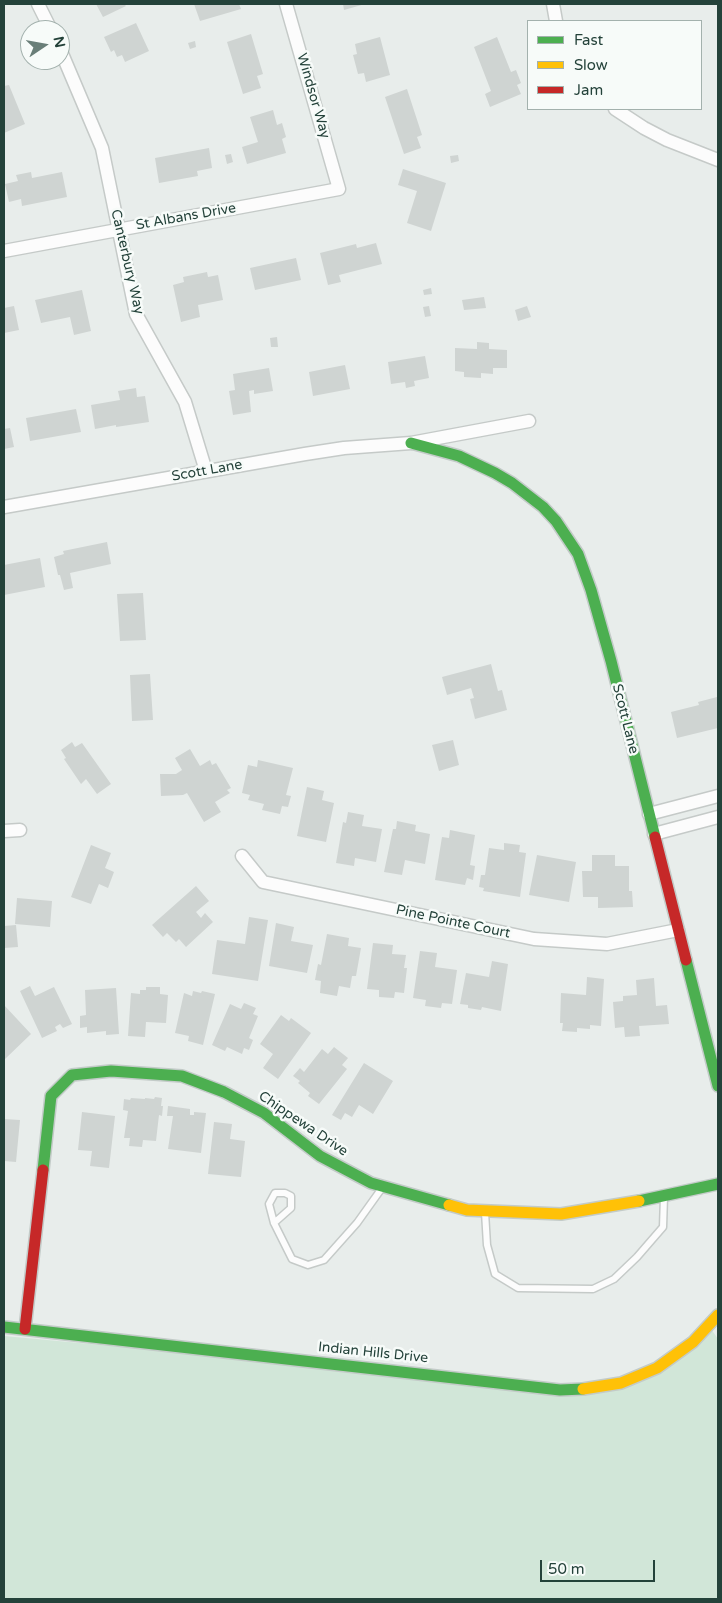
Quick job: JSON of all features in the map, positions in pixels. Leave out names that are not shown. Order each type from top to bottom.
[{"type":"street","points":[[38,4],[46,20]]},
{"type":"street","name":"Windsor Way","points":[[286,4],[340,189]]},
{"type":"street","points":[[553,4],[556,20]]},
{"type":"street","name":"Canterbury Way","points":[[69,70],[102,148],[136,314],[185,402],[206,470]]},
{"type":"street","points":[[617,110],[660,136],[718,160]]},
{"type":"street","name":"St Albans Drive","points":[[4,251],[340,189]]},
{"type":"street","name":"Scott Lane","points":[[4,507],[206,470],[335,449],[411,443],[529,421]]},
{"type":"street","name":"Scott Lane","points":[[411,443],[459,456],[512,483],[543,507],[568,537],[578,554],[591,590],[611,661],[718,1086]]},
{"type":"street","points":[[649,814],[718,796]]},
{"type":"street","points":[[654,834],[718,817]]},
{"type":"street","points":[[4,831],[20,830]]},
{"type":"street","name":"Pine Pointe Court","points":[[242,856],[263,882],[534,939],[607,944],[678,930]]},
{"type":"street","name":"Chippewa Drive","points":[[25,1329],[51,1096],[72,1075],[111,1071],[182,1076],[224,1092],[264,1113],[320,1156],[371,1184],[467,1210],[561,1214],[664,1196],[718,1184]]},
{"type":"street","name":"Indian Hills Drive","points":[[4,1327],[470,1378],[560,1390],[582,1389],[621,1383],[649,1371],[683,1351],[718,1317]]},
{"type":"lane","points":[[274,1223],[291,1208],[291,1196],[285,1192],[275,1193],[268,1204],[274,1223],[292,1259],[308,1266],[324,1260],[356,1223],[383,1187]]},
{"type":"lane","points":[[485,1210],[487,1244],[495,1274],[518,1288],[592,1289],[614,1279],[637,1257],[663,1227],[664,1196]]},
{"type":"green space","points":[[709,1326],[718,1339],[718,1599],[4,1599],[4,1336],[490,1381],[603,1386],[683,1351]]},
{"type":"building","points":[[96,4],[124,4],[126,6],[103,17]]},
{"type":"building","points":[[194,4],[239,4],[241,9],[200,21]]},
{"type":"building","points":[[343,4],[365,4],[344,10]]},
{"type":"building","points":[[136,23],[149,51],[125,62],[122,55],[117,57],[114,50],[111,52],[104,37]]},
{"type":"building","points":[[251,34],[263,74],[257,76],[261,88],[243,94],[227,42]]},
{"type":"building","points":[[380,37],[390,75],[366,82],[364,73],[358,74],[353,55],[357,54],[355,44]]},
{"type":"building","points":[[497,37],[511,72],[516,70],[521,83],[517,85],[521,94],[490,107],[485,94],[491,91],[474,47]]},
{"type":"building","points":[[195,41],[196,47],[190,49],[188,43]]},
{"type":"building","points":[[9,85],[25,124],[4,133],[4,86]]},
{"type":"building","points":[[407,89],[422,135],[417,137],[421,148],[404,154],[385,97]]},
{"type":"building","points":[[273,110],[277,125],[282,123],[286,137],[282,139],[286,153],[247,164],[242,147],[258,142],[250,117]]},
{"type":"building","points":[[209,148],[212,168],[197,171],[198,176],[159,183],[155,158]]},
{"type":"building","points":[[231,154],[233,162],[227,164],[225,155]]},
{"type":"building","points":[[458,155],[459,161],[451,163],[450,156]]},
{"type":"building","points":[[403,169],[446,183],[431,231],[407,223],[417,191],[398,185]]},
{"type":"building","points":[[31,172],[32,178],[62,172],[67,197],[22,206],[21,199],[9,202],[5,184],[18,181],[16,175]]},
{"type":"building","points":[[376,243],[382,264],[339,275],[341,282],[328,285],[320,253],[356,244],[357,248]]},
{"type":"building","points":[[296,258],[301,280],[255,290],[250,268]]},
{"type":"building","points":[[207,272],[208,277],[218,275],[223,300],[198,305],[200,317],[181,322],[173,285],[184,282],[183,277]]},
{"type":"building","points":[[431,288],[432,294],[424,295],[423,290]]},
{"type":"building","points":[[82,290],[91,331],[74,335],[70,317],[41,323],[35,300]]},
{"type":"building","points":[[484,297],[486,308],[464,310],[462,300]]},
{"type":"building","points":[[14,306],[19,330],[4,333],[4,308]]},
{"type":"building","points":[[429,306],[431,316],[425,317],[423,307]]},
{"type":"building","points":[[527,306],[531,317],[518,321],[515,310]]},
{"type":"building","points":[[277,337],[278,347],[271,347],[270,338]]},
{"type":"building","points":[[477,342],[489,343],[489,349],[507,350],[507,368],[493,368],[493,374],[481,373],[481,378],[464,377],[464,372],[455,371],[455,348],[477,349]]},
{"type":"building","points":[[425,356],[429,378],[414,381],[415,386],[406,388],[405,382],[391,384],[388,362]]},
{"type":"building","points":[[345,365],[350,389],[313,396],[309,372]]},
{"type":"building","points":[[269,368],[273,391],[254,394],[254,390],[249,391],[251,412],[233,415],[229,391],[235,390],[233,374]]},
{"type":"building","points":[[136,388],[137,397],[145,396],[149,422],[95,429],[91,405],[120,400],[118,391]]},
{"type":"building","points":[[76,409],[81,432],[30,441],[26,418]]},
{"type":"building","points":[[10,428],[14,447],[4,449],[4,429]]},
{"type":"building","points":[[107,542],[111,564],[70,573],[73,588],[64,590],[54,557],[64,554],[63,551]]},
{"type":"building","points":[[40,558],[45,587],[4,595],[4,565]]},
{"type":"building","points":[[143,593],[146,640],[120,641],[117,594]]},
{"type":"building","points":[[491,664],[498,691],[502,690],[507,710],[475,719],[470,699],[474,698],[471,688],[447,695],[442,677]]},
{"type":"building","points":[[150,674],[153,720],[132,721],[130,675]]},
{"type":"building","points":[[717,697],[718,728],[677,738],[671,712],[699,705],[698,702]]},
{"type":"building","points":[[453,740],[459,765],[439,771],[432,745]]},
{"type":"building","points":[[72,742],[75,747],[82,743],[111,784],[97,794],[86,779],[81,784],[64,759],[66,758],[61,750]]},
{"type":"building","points":[[190,749],[200,766],[210,760],[212,765],[216,763],[231,788],[227,790],[230,793],[215,802],[221,812],[204,822],[187,793],[183,795],[161,796],[160,774],[176,774],[182,770],[175,758]]},
{"type":"building","points":[[258,760],[293,768],[286,795],[291,796],[288,807],[282,806],[280,814],[262,810],[264,804],[248,800],[250,795],[242,793],[248,765],[257,767]]},
{"type":"building","points":[[307,787],[324,791],[322,800],[334,803],[326,842],[297,836]]},
{"type":"building","points":[[348,812],[364,815],[362,826],[382,829],[376,862],[355,858],[354,866],[336,863],[343,822],[346,823]]},
{"type":"building","points":[[397,821],[416,825],[415,831],[430,834],[425,864],[405,860],[402,875],[384,872],[393,829],[396,829]]},
{"type":"building","points":[[450,830],[475,835],[470,865],[475,866],[473,880],[467,878],[465,885],[435,880],[442,837],[449,838]]},
{"type":"building","points":[[504,843],[520,845],[519,852],[526,853],[520,897],[483,891],[484,888],[479,887],[481,875],[485,875],[489,848],[504,850]]},
{"type":"building","points":[[91,845],[111,853],[105,868],[114,872],[108,888],[99,884],[91,904],[71,897]]},
{"type":"building","points":[[537,855],[576,862],[569,902],[529,895]]},
{"type":"building","points":[[592,855],[615,855],[615,866],[629,866],[629,891],[632,891],[633,907],[598,908],[598,897],[583,897],[582,871],[592,871]]},
{"type":"building","points":[[196,886],[209,901],[196,912],[201,918],[205,913],[213,922],[186,947],[179,939],[176,942],[167,933],[163,937],[152,925]]},
{"type":"building","points":[[17,898],[52,901],[50,927],[15,924]]},
{"type":"building","points":[[249,917],[268,920],[258,981],[212,974],[217,940],[245,944]]},
{"type":"building","points":[[276,923],[294,927],[291,941],[313,945],[307,973],[269,966]]},
{"type":"building","points":[[16,925],[18,947],[4,948],[4,926]]},
{"type":"building","points":[[327,934],[349,938],[348,946],[361,948],[356,976],[352,976],[350,988],[339,986],[337,996],[320,993],[321,981],[315,980],[318,964],[321,965]]},
{"type":"building","points":[[373,943],[393,945],[392,954],[406,955],[404,968],[407,968],[404,993],[395,992],[394,998],[379,997],[379,990],[367,989]]},
{"type":"building","points":[[420,951],[437,953],[435,967],[457,970],[452,1004],[442,1003],[441,1008],[425,1006],[426,1000],[413,998]]},
{"type":"building","points":[[492,961],[508,964],[501,1011],[482,1007],[481,1010],[468,1008],[468,1005],[460,1004],[466,973],[489,977]]},
{"type":"building","points":[[587,977],[604,979],[601,1026],[590,1025],[590,1029],[577,1028],[577,1032],[562,1031],[563,1023],[560,1023],[561,993],[586,995]]},
{"type":"building","points":[[654,978],[656,1006],[667,1005],[669,1024],[639,1026],[640,1036],[625,1037],[624,1027],[615,1028],[613,1002],[623,1001],[623,996],[637,995],[636,980]]},
{"type":"building","points":[[30,986],[35,996],[54,987],[72,1024],[63,1028],[60,1024],[55,1027],[57,1031],[42,1038],[20,991]]},
{"type":"building","points":[[146,987],[160,987],[160,994],[168,995],[166,1023],[146,1022],[145,1037],[128,1036],[131,993],[140,994],[140,990],[146,990]]},
{"type":"building","points":[[116,988],[119,1034],[106,1035],[106,1031],[87,1033],[87,1027],[80,1028],[80,1016],[86,1015],[85,990]]},
{"type":"building","points":[[193,991],[215,994],[203,1045],[188,1041],[189,1036],[175,1033],[184,993],[192,996]]},
{"type":"building","points":[[244,1003],[256,1008],[253,1014],[258,1016],[249,1038],[253,1040],[249,1050],[244,1048],[242,1054],[227,1047],[225,1051],[212,1045],[230,1004],[241,1009]]},
{"type":"building","points":[[4,1005],[31,1034],[4,1060]]},
{"type":"building","points":[[281,1015],[289,1021],[291,1018],[311,1033],[278,1079],[263,1068],[273,1054],[260,1044]]},
{"type":"building","points":[[334,1047],[348,1058],[342,1065],[347,1069],[319,1104],[308,1096],[310,1093],[293,1076],[300,1068],[304,1072],[322,1049],[328,1054]]},
{"type":"building","points":[[364,1063],[393,1081],[373,1114],[359,1105],[352,1117],[345,1113],[341,1120],[332,1115]]},
{"type":"building","points":[[155,1097],[162,1098],[161,1106],[163,1106],[162,1116],[159,1115],[156,1141],[143,1140],[142,1147],[129,1146],[130,1138],[124,1138],[128,1111],[123,1110],[124,1099],[154,1099]]},
{"type":"building","points":[[168,1106],[190,1109],[190,1115],[194,1115],[194,1112],[206,1113],[201,1153],[168,1149],[173,1116],[167,1116]]},
{"type":"building","points":[[82,1112],[115,1116],[109,1168],[90,1166],[92,1151],[78,1150]]},
{"type":"building","points":[[4,1119],[20,1120],[16,1162],[4,1161]]},
{"type":"building","points":[[214,1122],[232,1124],[230,1139],[245,1141],[241,1177],[208,1174]]},
{"type":"traffic: fast","points":[[411,443],[459,456],[512,483],[543,507],[556,521],[578,554],[591,590],[611,661],[655,837]]},
{"type":"traffic: fast","points":[[686,960],[718,1086]]},
{"type":"traffic: fast","points":[[43,1170],[51,1096],[72,1075],[111,1071],[182,1076],[224,1092],[264,1113],[320,1156],[371,1183],[449,1205]]},
{"type":"traffic: fast","points":[[639,1201],[718,1184]]},
{"type":"traffic: fast","points":[[4,1327],[560,1390],[583,1389]]},
{"type":"traffic: slow","points":[[449,1205],[467,1210],[561,1214],[639,1201]]},
{"type":"traffic: slow","points":[[583,1389],[621,1383],[657,1368],[693,1342],[718,1315]]},
{"type":"traffic: jam","points":[[655,837],[686,960]]},
{"type":"traffic: jam","points":[[25,1329],[43,1170]]}]
